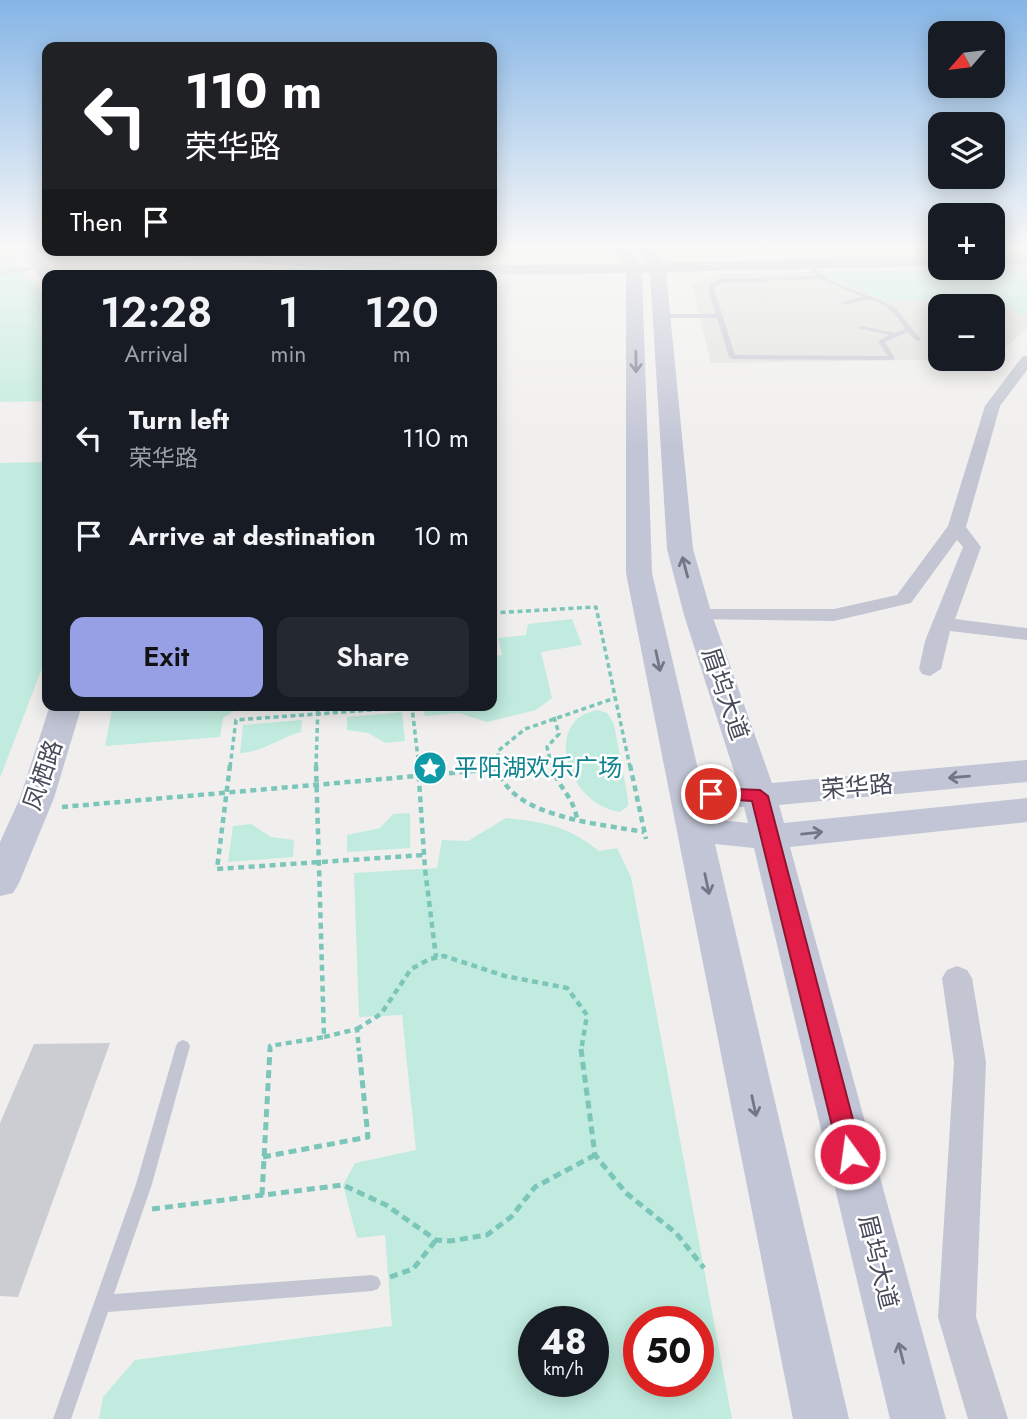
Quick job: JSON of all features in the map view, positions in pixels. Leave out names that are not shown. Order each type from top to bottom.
[{"type":"main road","points":[[640,314],[639,573],[821,1419]]},
{"type":"main road","name":"眉坞大道","points":[[661,316],[680,549],[698,615],[760,796],[918,1419]]},
{"type":"main road","name":"凤栖路","points":[[0,883],[32,810],[64,711]]},
{"type":"main road","name":"荣华路","points":[[687,793],[760,796],[1027,771]]},
{"type":"main road","name":"荣华路","points":[[695,830],[770,837],[1027,810]]},
{"type":"street","points":[[698,615],[834,615],[904,599],[957,527],[993,405],[1018,385],[1027,360]]},
{"type":"street","points":[[930,668],[943,624],[972,547],[957,527]]},
{"type":"street","points":[[943,624],[1027,635]]},
{"type":"street","points":[[957,978],[970,1062],[957,1317],[988,1419]]},
{"type":"lane","points":[[898,314],[907,330],[918,340]]},
{"type":"lane","points":[[661,316],[721,316],[732,357],[740,359],[892,358],[881,341],[907,330]]},
{"type":"lane","points":[[861,328],[896,335]]},
{"type":"lane","points":[[62,1419],[134,1211],[183,1046]]},
{"type":"lane","points":[[101,1304],[372,1283]]},
{"type":"path","points":[[497,613],[596,607],[646,839]]},
{"type":"path","points":[[615,698],[525,729],[498,751],[497,769],[506,790],[543,811],[644,832]]},
{"type":"path","points":[[349,711],[236,720],[217,869],[424,855]]},
{"type":"path","points":[[413,711],[421,776],[424,855],[436,957]]},
{"type":"path","points":[[317,713],[316,785],[324,1037]]},
{"type":"path","points":[[554,717],[559,734],[547,747],[556,781],[572,797],[577,818]]},
{"type":"path","points":[[32,810],[497,769]]},
{"type":"path","points":[[262,1195],[270,1046],[358,1029],[379,1016],[402,974],[436,957],[444,956],[505,976],[567,988],[587,1015],[581,1050],[595,1155],[626,1193],[676,1233],[704,1268]]},
{"type":"path","points":[[263,1157],[368,1137],[358,1029]]},
{"type":"path","points":[[134,1211],[343,1185],[386,1205],[436,1240],[487,1234],[511,1217],[535,1187],[595,1155]]},
{"type":"path","points":[[372,1283],[413,1269],[436,1240]]},
{"type":"shaded area","points":[[699,314],[928,314],[928,360],[711,363]]},
{"type":"shaded area","points":[[1005,314],[1027,314],[1027,328],[1005,348]]},
{"type":"green space","points":[[0,314],[42,314],[42,401],[0,402]]},
{"type":"green space","points":[[42,462],[42,668],[0,778],[0,463]]},
{"type":"green space","points":[[572,619],[582,645],[541,652],[552,698],[536,710],[487,722],[459,713],[425,716],[424,711],[497,711],[497,656],[502,655],[498,638],[526,635],[528,624]]},
{"type":"green space","points":[[598,710],[607,713],[614,724],[628,799],[628,806],[620,812],[602,806],[586,794],[575,779],[568,762],[566,744],[570,729],[580,717]]},
{"type":"green space","points":[[112,711],[234,711],[223,718],[220,737],[105,746]]},
{"type":"green space","points":[[402,712],[405,741],[386,743],[368,733],[347,730],[347,717]]},
{"type":"green space","points":[[302,720],[301,732],[255,751],[240,753],[243,725]]},
{"type":"green space","points":[[410,813],[410,848],[347,852],[347,835],[380,828],[393,814]]},
{"type":"green space","points":[[506,818],[556,827],[577,836],[599,851],[617,848],[631,877],[711,1306],[623,1306],[623,1397],[714,1397],[714,1322],[732,1419],[99,1419],[103,1397],[135,1360],[392,1326],[385,1235],[357,1238],[343,1185],[355,1163],[416,1150],[402,1015],[359,1017],[354,873],[437,868],[442,840],[468,841]]},
{"type":"green space","points":[[251,824],[271,837],[294,840],[293,857],[228,862],[233,826]]},
{"type":"building","points":[[110,1043],[18,1297],[0,1296],[0,1123],[34,1044]]},
{"type":"place","name":"平阳湖欢乐广场","points":[[430,768]]},
{"type":"route","points":[[711,794],[760,796],[850,1154]]}]
